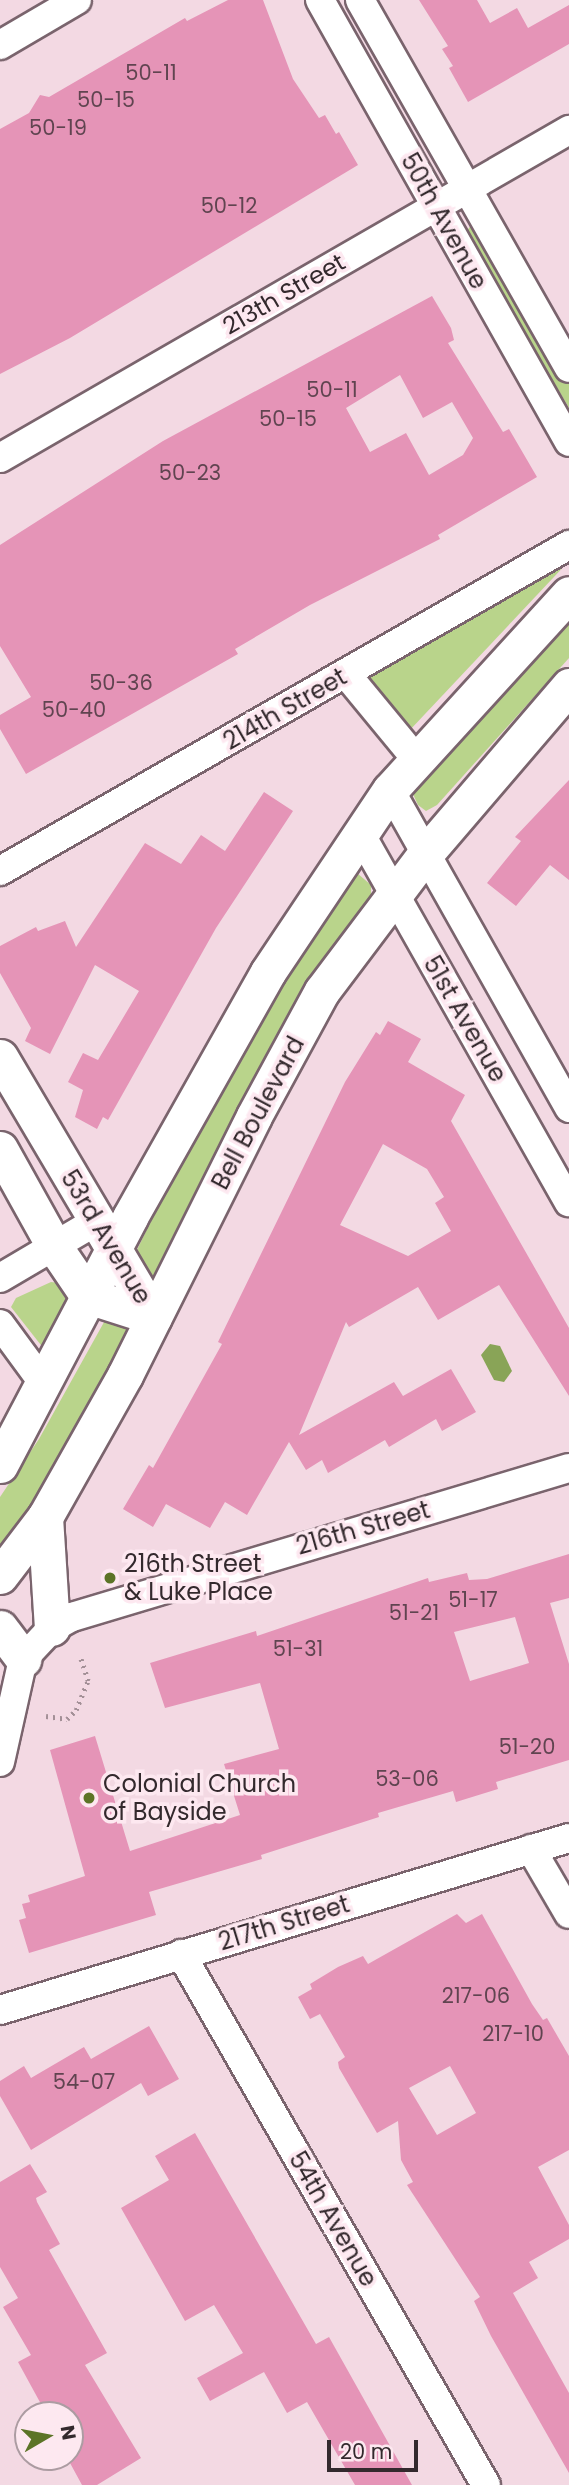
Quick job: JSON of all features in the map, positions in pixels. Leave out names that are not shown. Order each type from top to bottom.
[{"type":"street","points":[[0,45],[77,0]]},
{"type":"street","name":"50th Avenue","points":[[320,0],[569,442]]},
{"type":"street","name":"50th Avenue","points":[[360,0],[569,368]]},
{"type":"street","name":"213th Street","points":[[0,458],[569,130]]},
{"type":"street","name":"214th Street","points":[[0,870],[569,545]]},
{"type":"street","points":[[0,1465],[88,1296],[268,972],[390,790],[569,594]]},
{"type":"street","points":[[346,674],[416,759]]},
{"type":"street","name":"Bell Boulevard","points":[[0,1576],[45,1517],[154,1317],[322,991],[426,853],[569,686]]},
{"type":"street","name":"51st Avenue","points":[[390,790],[569,1108]]},
{"type":"street","name":"51st Avenue","points":[[361,835],[569,1202]]},
{"type":"street","name":"53rd Avenue","points":[[0,1057],[112,1252],[154,1317]]},
{"type":"street","name":"53rd Avenue","points":[[0,1149],[54,1246],[88,1296],[154,1317]]},
{"type":"street","points":[[0,1278],[95,1222]]},
{"type":"street","points":[[0,1324],[44,1384]]},
{"type":"street","name":"216th Street","points":[[52,1628],[118,1600],[569,1468]]},
{"type":"street","points":[[0,1762],[23,1659],[52,1628],[45,1517]]},
{"type":"street","points":[[0,1628],[23,1659]]},
{"type":"street","name":"217th Street","points":[[0,2010],[569,1838]]},
{"type":"street","points":[[531,1849],[569,1914]]},
{"type":"street","name":"54th Avenue","points":[[181,1954],[486,2485]]},
{"type":"path","points":[[46,1716],[67,1719],[76,1710],[88,1681],[80,1656]]},
{"type":"shaded area","points":[[472,224],[480,227],[569,384],[569,408],[466,232]]},
{"type":"shaded area","points":[[569,561],[409,731],[362,676]]},
{"type":"shaded area","points":[[569,613],[569,658],[437,805],[426,811],[418,805],[413,794],[416,783]]},
{"type":"shaded area","points":[[357,873],[371,885],[371,896],[160,1276],[145,1278],[134,1256],[211,1097],[347,876]]},
{"type":"shaded area","points":[[51,1282],[59,1283],[78,1311],[44,1349],[11,1307],[16,1298]]},
{"type":"shaded area","points":[[108,1315],[136,1321],[65,1458],[0,1554],[0,1497],[39,1439]]},
{"type":"shaded area","points":[[490,1344],[500,1346],[512,1371],[504,1382],[494,1380],[481,1355]]},
{"type":"building","points":[[228,0],[263,0],[293,79],[319,118],[325,115],[336,134],[339,132],[358,165],[70,338],[0,374],[0,129],[29,113],[40,95],[49,97],[185,18],[187,21]]},
{"type":"building","points":[[419,0],[477,0],[490,23],[517,8],[528,28],[569,5],[569,44],[468,102],[449,68],[453,66],[442,49],[448,46]]},
{"type":"building","points":[[432,296],[451,328],[454,340],[448,343],[503,432],[509,429],[537,477],[438,535],[440,539],[310,605],[235,649],[238,654],[26,774],[0,729],[0,715],[31,697],[0,646],[0,545],[163,441]],"holes":[[[400,375],[423,418],[452,402],[473,438],[463,455],[429,475],[406,433],[370,452],[346,408]]]},
{"type":"building","points":[[569,780],[569,880],[550,865],[516,906],[487,883],[521,841],[515,837]]},
{"type":"building","points":[[264,792],[293,811],[216,928],[108,1120],[103,1117],[97,1129],[75,1117],[83,1090],[68,1082],[83,1053],[98,1060],[139,991],[95,965],[50,1054],[25,1041],[31,1028],[0,973],[0,946],[36,927],[38,931],[65,921],[76,947],[145,843],[181,864],[201,835],[225,851]]},
{"type":"building","points":[[388,1021],[421,1039],[408,1062],[465,1095],[451,1121],[569,1328],[569,1396],[499,1285],[438,1320],[418,1287],[349,1327],[346,1322],[299,1435],[394,1382],[403,1396],[451,1369],[476,1412],[442,1431],[436,1419],[389,1447],[385,1440],[328,1473],[322,1460],[306,1470],[289,1442],[247,1515],[225,1502],[210,1528],[166,1504],[153,1527],[123,1509],[149,1465],[153,1468],[222,1344],[218,1342],[345,1082],[376,1032],[380,1035]],"holes":[[[383,1144],[427,1169],[444,1197],[435,1203],[451,1231],[408,1256],[340,1225]]]},
{"type":"building","points":[[569,1554],[569,1598],[550,1603],[569,1664],[569,1760],[496,1782],[498,1789],[456,1802],[453,1791],[378,1813],[379,1817],[261,1855],[262,1859],[149,1892],[156,1915],[29,1953],[19,1920],[26,1918],[22,1904],[30,1902],[28,1895],[85,1876],[50,1750],[95,1736],[130,1851],[240,1815],[224,1764],[279,1749],[260,1683],[165,1708],[150,1663],[256,1631],[257,1636],[428,1578],[429,1582],[467,1573],[469,1580],[487,1579]],"holes":[[[515,1617],[529,1663],[470,1681],[454,1632]]]},
{"type":"building","points":[[457,1914],[466,1923],[482,1914],[532,2004],[543,2020],[547,2018],[569,2056],[569,2150],[538,2167],[569,2225],[569,2239],[529,2262],[538,2278],[513,2293],[569,2393],[569,2473],[491,2336],[474,2301],[480,2297],[407,2185],[413,2182],[401,2160],[398,2121],[377,2133],[339,2068],[338,2062],[345,2057],[320,2014],[310,2019],[298,1997],[312,1989],[310,1984],[338,1967],[363,1956],[368,1964]],"holes":[[[450,2066],[476,2113],[437,2135],[409,2088]]]},
{"type":"building","points":[[149,2026],[179,2079],[148,2096],[141,2083],[31,2150],[0,2096],[0,2081],[24,2066],[31,2078],[84,2047],[91,2059]]},
{"type":"building","points":[[195,2133],[316,2344],[329,2337],[412,2485],[355,2485],[307,2402],[287,2413],[264,2372],[210,2401],[197,2378],[243,2353],[214,2305],[185,2321],[121,2208],[169,2180],[155,2156]]},
{"type":"building","points":[[30,2164],[47,2192],[36,2198],[37,2202],[60,2244],[49,2250],[107,2353],[85,2365],[141,2458],[97,2485],[82,2485],[74,2471],[84,2471],[84,2401],[39,2401],[18,2362],[31,2355],[3,2307],[18,2298],[0,2267],[0,2182]]},
{"type":"place","name":"216th Street & Luke Place","points":[[110,1578]]},
{"type":"place","name":"Colonial Church of Bayside","points":[[89,1798]]}]
